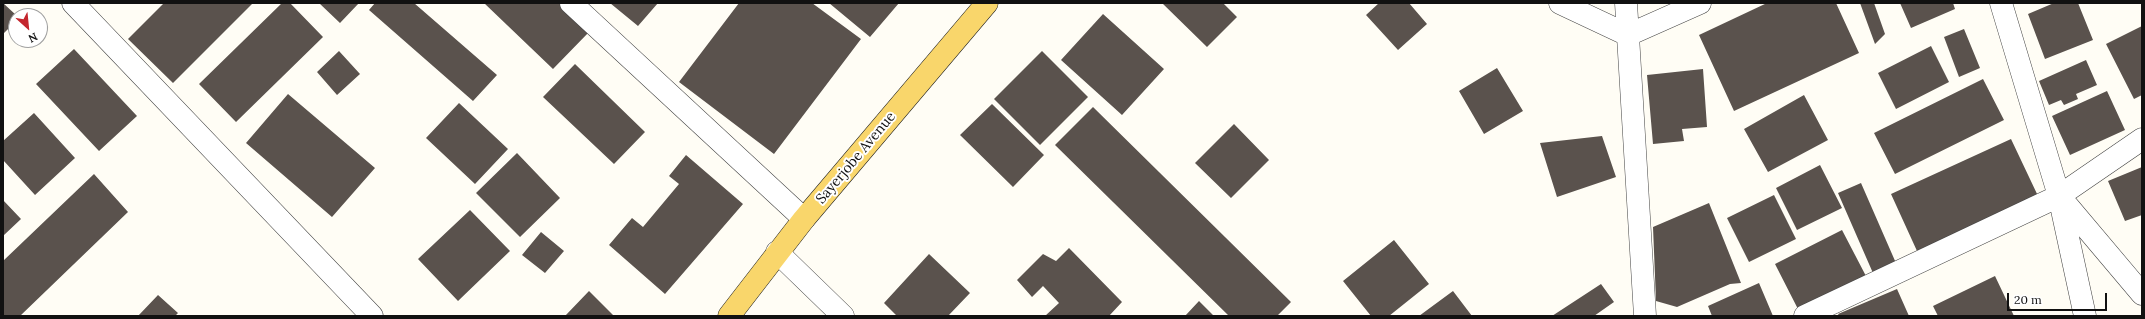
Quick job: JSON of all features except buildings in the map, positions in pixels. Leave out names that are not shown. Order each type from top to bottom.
[{"type":"main road","name":"Sayerjobe Avenue","points":[[729,316],[804,219],[987,3]]},
{"type":"street","points":[[73,3],[372,316]]},
{"type":"street","points":[[571,3],[804,219]]},
{"type":"street","points":[[1560,3],[1628,35],[1700,3]]},
{"type":"street","points":[[1626,3],[1645,316]]},
{"type":"street","points":[[2001,3],[2059,196],[2085,316]]},
{"type":"street","points":[[1804,316],[2059,196],[2142,139]]},
{"type":"street","points":[[2059,196],[2142,294]]},
{"type":"street","points":[[777,252],[843,316]]}]
